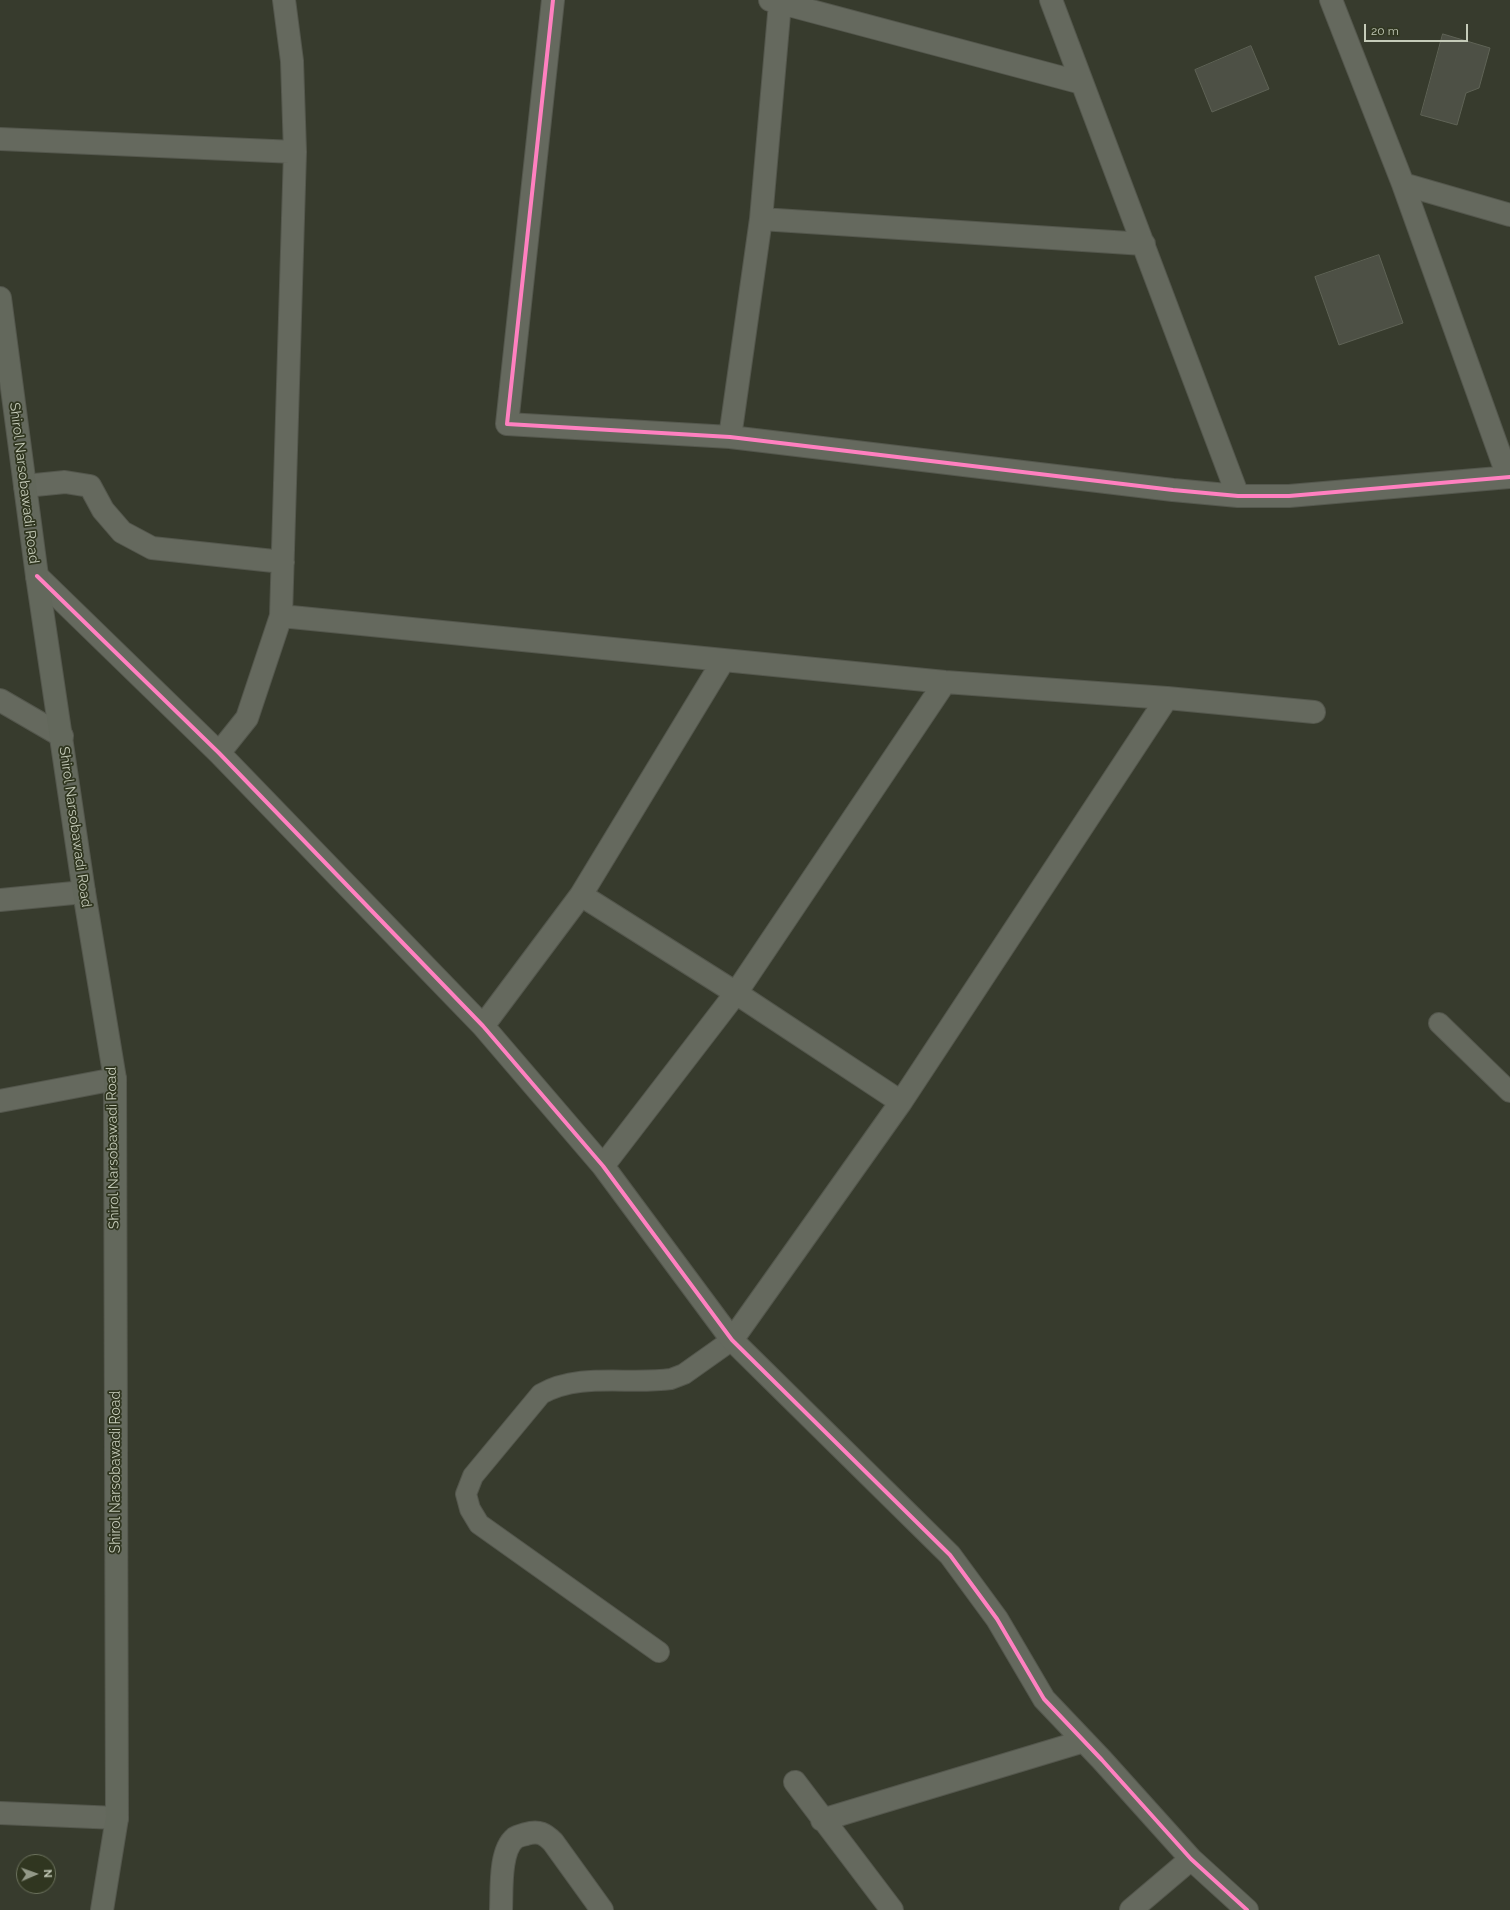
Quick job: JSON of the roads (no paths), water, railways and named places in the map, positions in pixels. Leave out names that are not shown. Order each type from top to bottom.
[{"type":"main road","name":"Shirol Narsobawadi Road","points":[[0,298],[37,576],[84,892],[115,1079],[117,1818],[102,1910]]},
{"type":"street","points":[[219,752],[247,718],[281,616],[295,152],[292,61],[284,0]]},
{"type":"street","points":[[553,0],[507,424],[730,437],[1165,489],[1238,496],[1289,496],[1509,477],[1403,184],[1331,0]]},
{"type":"street","points":[[1051,0],[1238,496]]},
{"type":"street","points":[[730,437],[761,219],[775,1],[1082,83]]},
{"type":"street","points":[[0,139],[295,152]]},
{"type":"street","points":[[1403,184],[1510,215]]},
{"type":"street","points":[[761,219],[1144,244]]},
{"type":"street","points":[[25,486],[65,482],[90,486],[103,510],[122,532],[152,548],[283,562]]},
{"type":"street","points":[[37,576],[219,752],[483,1026],[603,1166],[732,1340],[950,1555],[996,1619],[1044,1699],[1084,1741],[1191,1860],[1247,1910]]},
{"type":"street","points":[[281,616],[945,682],[1167,698],[1314,712]]},
{"type":"street","points":[[483,1026],[580,895],[723,661]]},
{"type":"street","points":[[603,1166],[736,993],[945,682]]},
{"type":"street","points":[[732,1340],[901,1102],[1167,698]]},
{"type":"street","points":[[0,700],[62,736]]},
{"type":"street","points":[[0,900],[84,892]]},
{"type":"street","points":[[580,895],[736,993],[901,1102]]},
{"type":"street","points":[[0,1101],[115,1079]]},
{"type":"street","points":[[822,1820],[1084,1741]]},
{"type":"street","points":[[795,1782],[822,1820],[892,1910]]},
{"type":"street","points":[[0,1813],[117,1818]]},
{"type":"street","points":[[501,1910],[503,1861],[508,1846],[515,1838],[534,1832],[545,1834],[553,1842],[602,1910]]},
{"type":"street","points":[[1132,1910],[1191,1860]]},
{"type":"lane","points":[[1439,1023],[1510,1092]]},
{"type":"lane","points":[[659,1652],[480,1524],[470,1509],[466,1494],[473,1476],[541,1394],[553,1387],[572,1383],[671,1379],[684,1374],[732,1340]]}]
